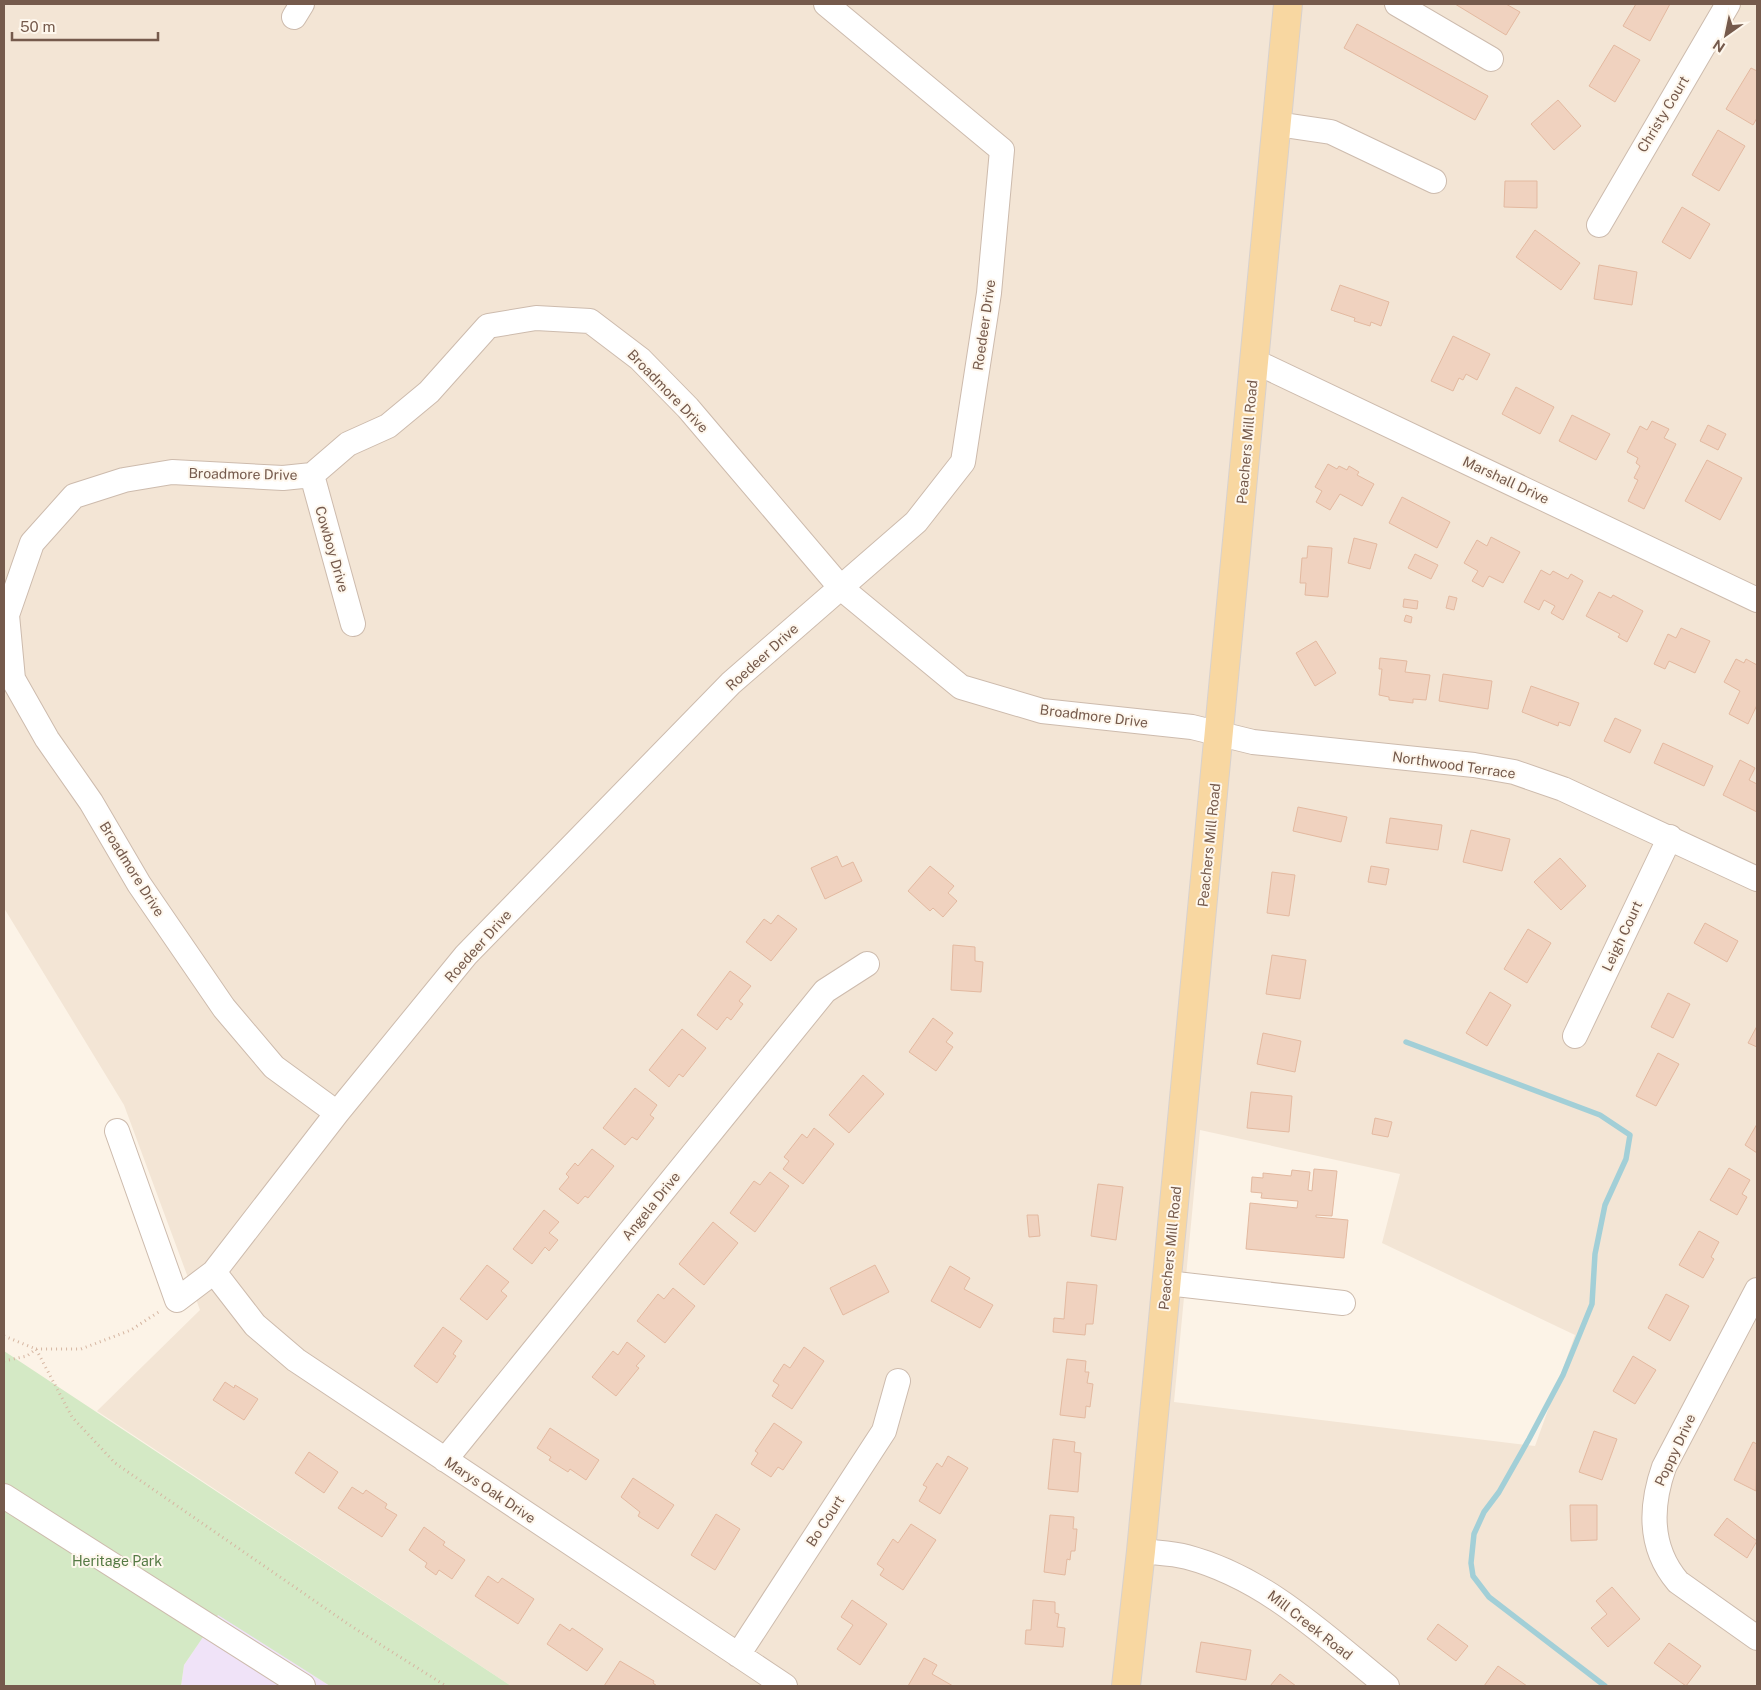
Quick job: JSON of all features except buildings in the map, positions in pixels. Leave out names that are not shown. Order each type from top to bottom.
[{"type":"main road","name":"Peachers Mill Road","points":[[1126,1686],[1141,1552],[1220,736],[1288,4]]},
{"type":"street","name":"Roedeer Drive","points":[[177,1300],[214,1272],[337,1113],[466,955],[731,683],[916,522],[963,462],[990,294],[1002,150],[826,4]]},
{"type":"street","points":[[1398,4],[1491,59]]},
{"type":"street","name":"Christy Court","points":[[1599,225],[1728,4]]},
{"type":"street","points":[[1277,124],[1332,132],[1434,181]]},
{"type":"street","name":"Broadmore Drive","points":[[337,1113],[274,1067],[224,1008],[144,892],[91,802],[47,738],[13,680],[7,615],[32,543],[74,496],[124,480],[172,472],[283,478],[312,475],[348,444],[388,426],[409,409],[429,392],[488,326],[536,318],[590,321],[640,359],[688,408],[841,588],[961,687],[1042,711],[1192,727],[1220,736]]},
{"type":"street","name":"Marshall Drive","points":[[1254,361],[1757,600]]},
{"type":"street","name":"Cowboy Drive","points":[[312,475],[353,624]]},
{"type":"street","name":"Northwood Terrace","points":[[1220,736],[1253,742],[1474,765],[1514,772],[1554,785],[1670,837],[1757,879]]},
{"type":"street","name":"Leigh Court","points":[[1575,1036],[1670,837]]},
{"type":"street","name":"Angela Drive","points":[[445,1460],[825,991],[867,964]]},
{"type":"street","points":[[118,1131],[177,1300]]},
{"type":"street","name":"Marys Oak Drive","points":[[214,1272],[255,1325],[296,1360],[784,1686]]},
{"type":"street","points":[[1167,1283],[1342,1303]]},
{"type":"street","name":"Poppy Drive","points":[[1757,1290],[1664,1467],[1656,1492],[1654,1515],[1657,1540],[1668,1570],[1678,1582],[1757,1638]]},
{"type":"street","name":"Bo Court","points":[[738,1655],[884,1431],[894,1405],[898,1381]]},
{"type":"street","points":[[4,1496],[303,1686]]},
{"type":"street","name":"Mill Creek Road","points":[[1141,1552],[1186,1556],[1240,1576],[1280,1600],[1386,1686]]},
{"type":"path","points":[[4,1336],[36,1349],[81,1349],[131,1330],[177,1300]]},
{"type":"path","points":[[4,1361],[28,1356],[36,1349]]},
{"type":"path","points":[[36,1349],[72,1417],[114,1463],[351,1626],[446,1686]]},
{"type":"shaded area","points":[[4,4],[1757,4],[1757,1686],[511,1686],[97,1411],[200,1310],[124,1105],[4,908]],"holes":[[[1200,1130],[1400,1174],[1382,1243],[1575,1335],[1535,1446],[1174,1402]]]},
{"type":"shaded area","points":[[218,1614],[330,1686],[181,1686],[184,1665]]},
{"type":"green space","name":"Heritage Park","points":[[4,1351],[511,1686],[330,1686],[218,1615],[184,1665],[181,1686],[4,1686]]},
{"type":"waterway","points":[[1406,1042],[1600,1115],[1630,1135],[1626,1159],[1605,1205],[1595,1254],[1592,1304],[1563,1375],[1499,1492],[1484,1512],[1474,1534],[1471,1563],[1473,1576],[1489,1597],[1605,1686]]}]
